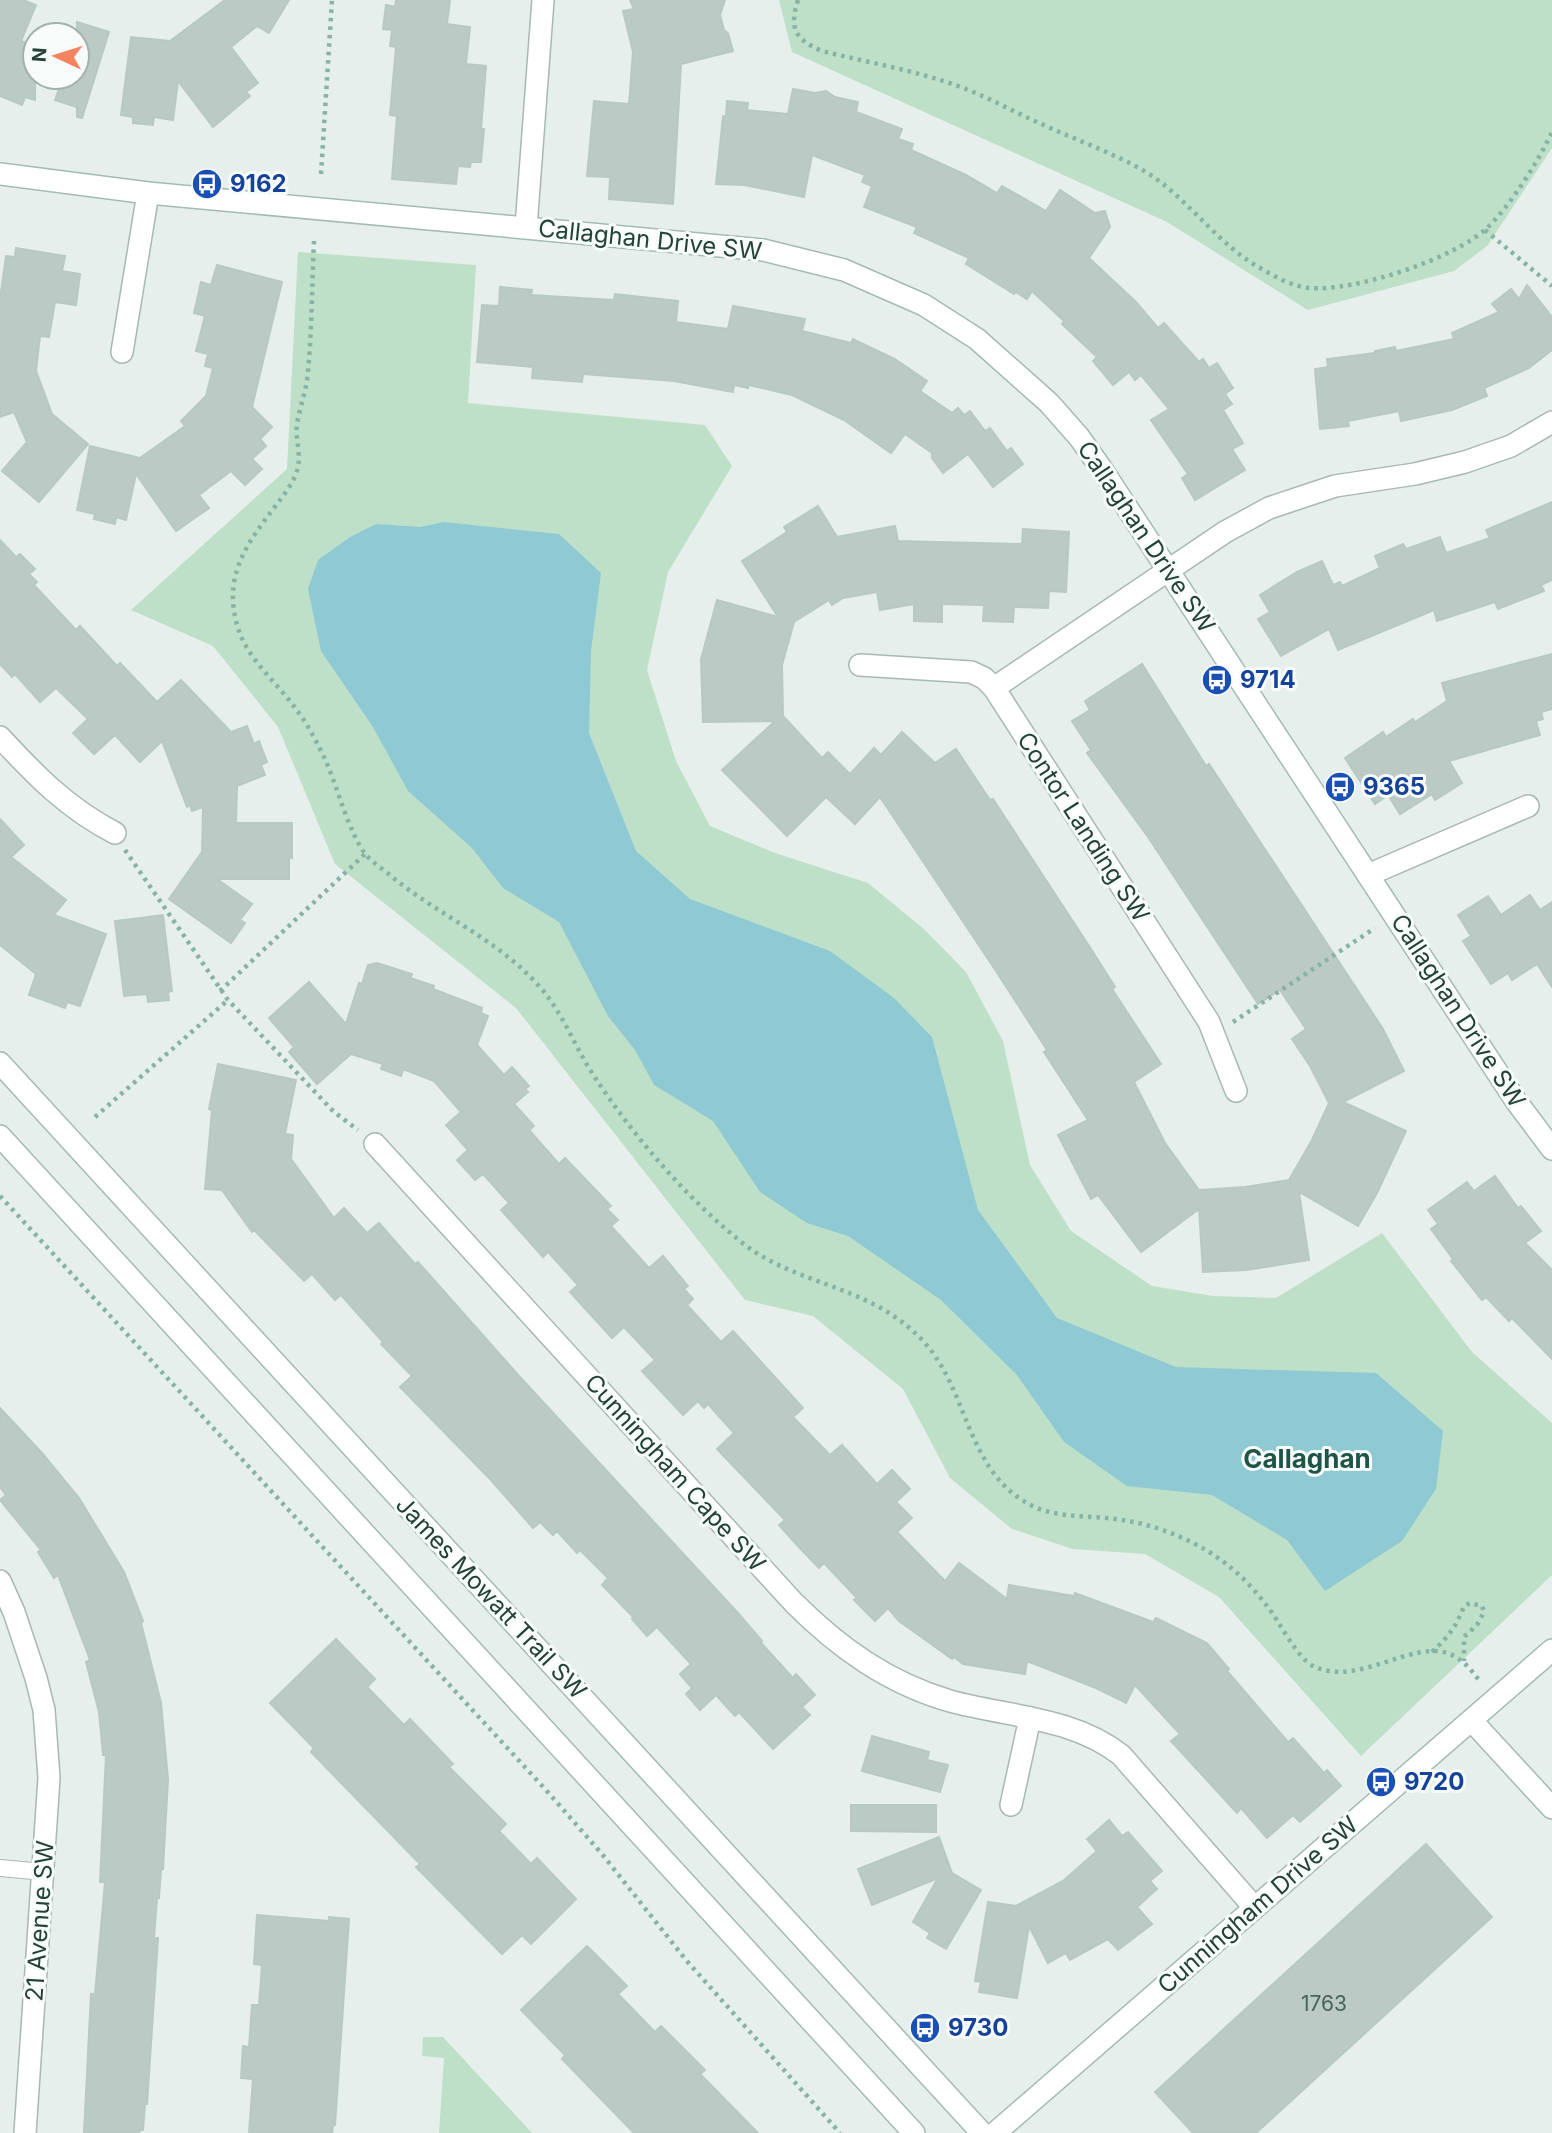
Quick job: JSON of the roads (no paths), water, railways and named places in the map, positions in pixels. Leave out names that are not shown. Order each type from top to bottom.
[{"type":"street","name":"Callaghan Drive SW","points":[[526,227],[543,0]]},
{"type":"street","name":"Callaghan Drive SW","points":[[0,174],[148,193],[763,250],[844,270],[924,305],[976,339],[1048,403],[1079,437],[1516,1101],[1552,1149]]},
{"type":"street","points":[[122,352],[148,193]]},
{"type":"street","points":[[994,688],[1224,532],[1269,508],[1335,486],[1415,474],[1465,462],[1511,446],[1552,422]]},
{"type":"street","name":"Contor Landing SW","points":[[860,664],[971,672],[984,678],[994,688],[1215,1034],[1236,1091]]},
{"type":"street","points":[[0,737],[41,781],[75,810],[115,833]]},
{"type":"street","points":[[1368,875],[1528,806]]},
{"type":"street","name":"James Mowatt Trail SW","points":[[0,1063],[982,2133]]},
{"type":"street","name":"James Mowatt Trail SW","points":[[0,1136],[914,2133]]},
{"type":"street","name":"Cunningham Cape SW","points":[[375,1144],[794,1603],[839,1646],[874,1669],[927,1694],[1050,1722],[1104,1741],[1121,1755],[1254,1907]]},
{"type":"street","name":"21 Avenue SW","points":[[0,1581],[25,1642],[44,1710],[50,1778],[25,2133]]},
{"type":"street","name":"Cunningham Drive SW","points":[[995,2133],[1552,1650]]},
{"type":"street","points":[[1011,1805],[1030,1718]]},
{"type":"street","points":[[1472,1721],[1552,1808]]},
{"type":"lane","points":[[0,1868],[44,1872]]},
{"type":"water","points":[[444,522],[559,534],[601,573],[591,651],[589,733],[636,851],[690,899],[830,951],[894,998],[932,1037],[978,1210],[1057,1318],[1176,1367],[1376,1373],[1443,1431],[1436,1489],[1402,1541],[1325,1591],[1287,1540],[1212,1495],[1127,1486],[1064,1442],[1017,1375],[941,1300],[848,1236],[807,1223],[760,1192],[713,1121],[654,1085],[635,1050],[608,1016],[559,922],[503,888],[472,848],[408,791],[373,727],[321,651],[308,589],[318,560],[350,537],[376,524],[420,527]]},
{"type":"place","name":"9162","points":[[207,184]]},
{"type":"place","name":"9714","points":[[1217,680]]},
{"type":"place","name":"9365","points":[[1340,787]]},
{"type":"place","name":"9720","points":[[1381,1782]]},
{"type":"place","name":"9730","points":[[925,2028]]},
{"type":"district","name":"Callaghan","points":[[1307,1459]]}]
